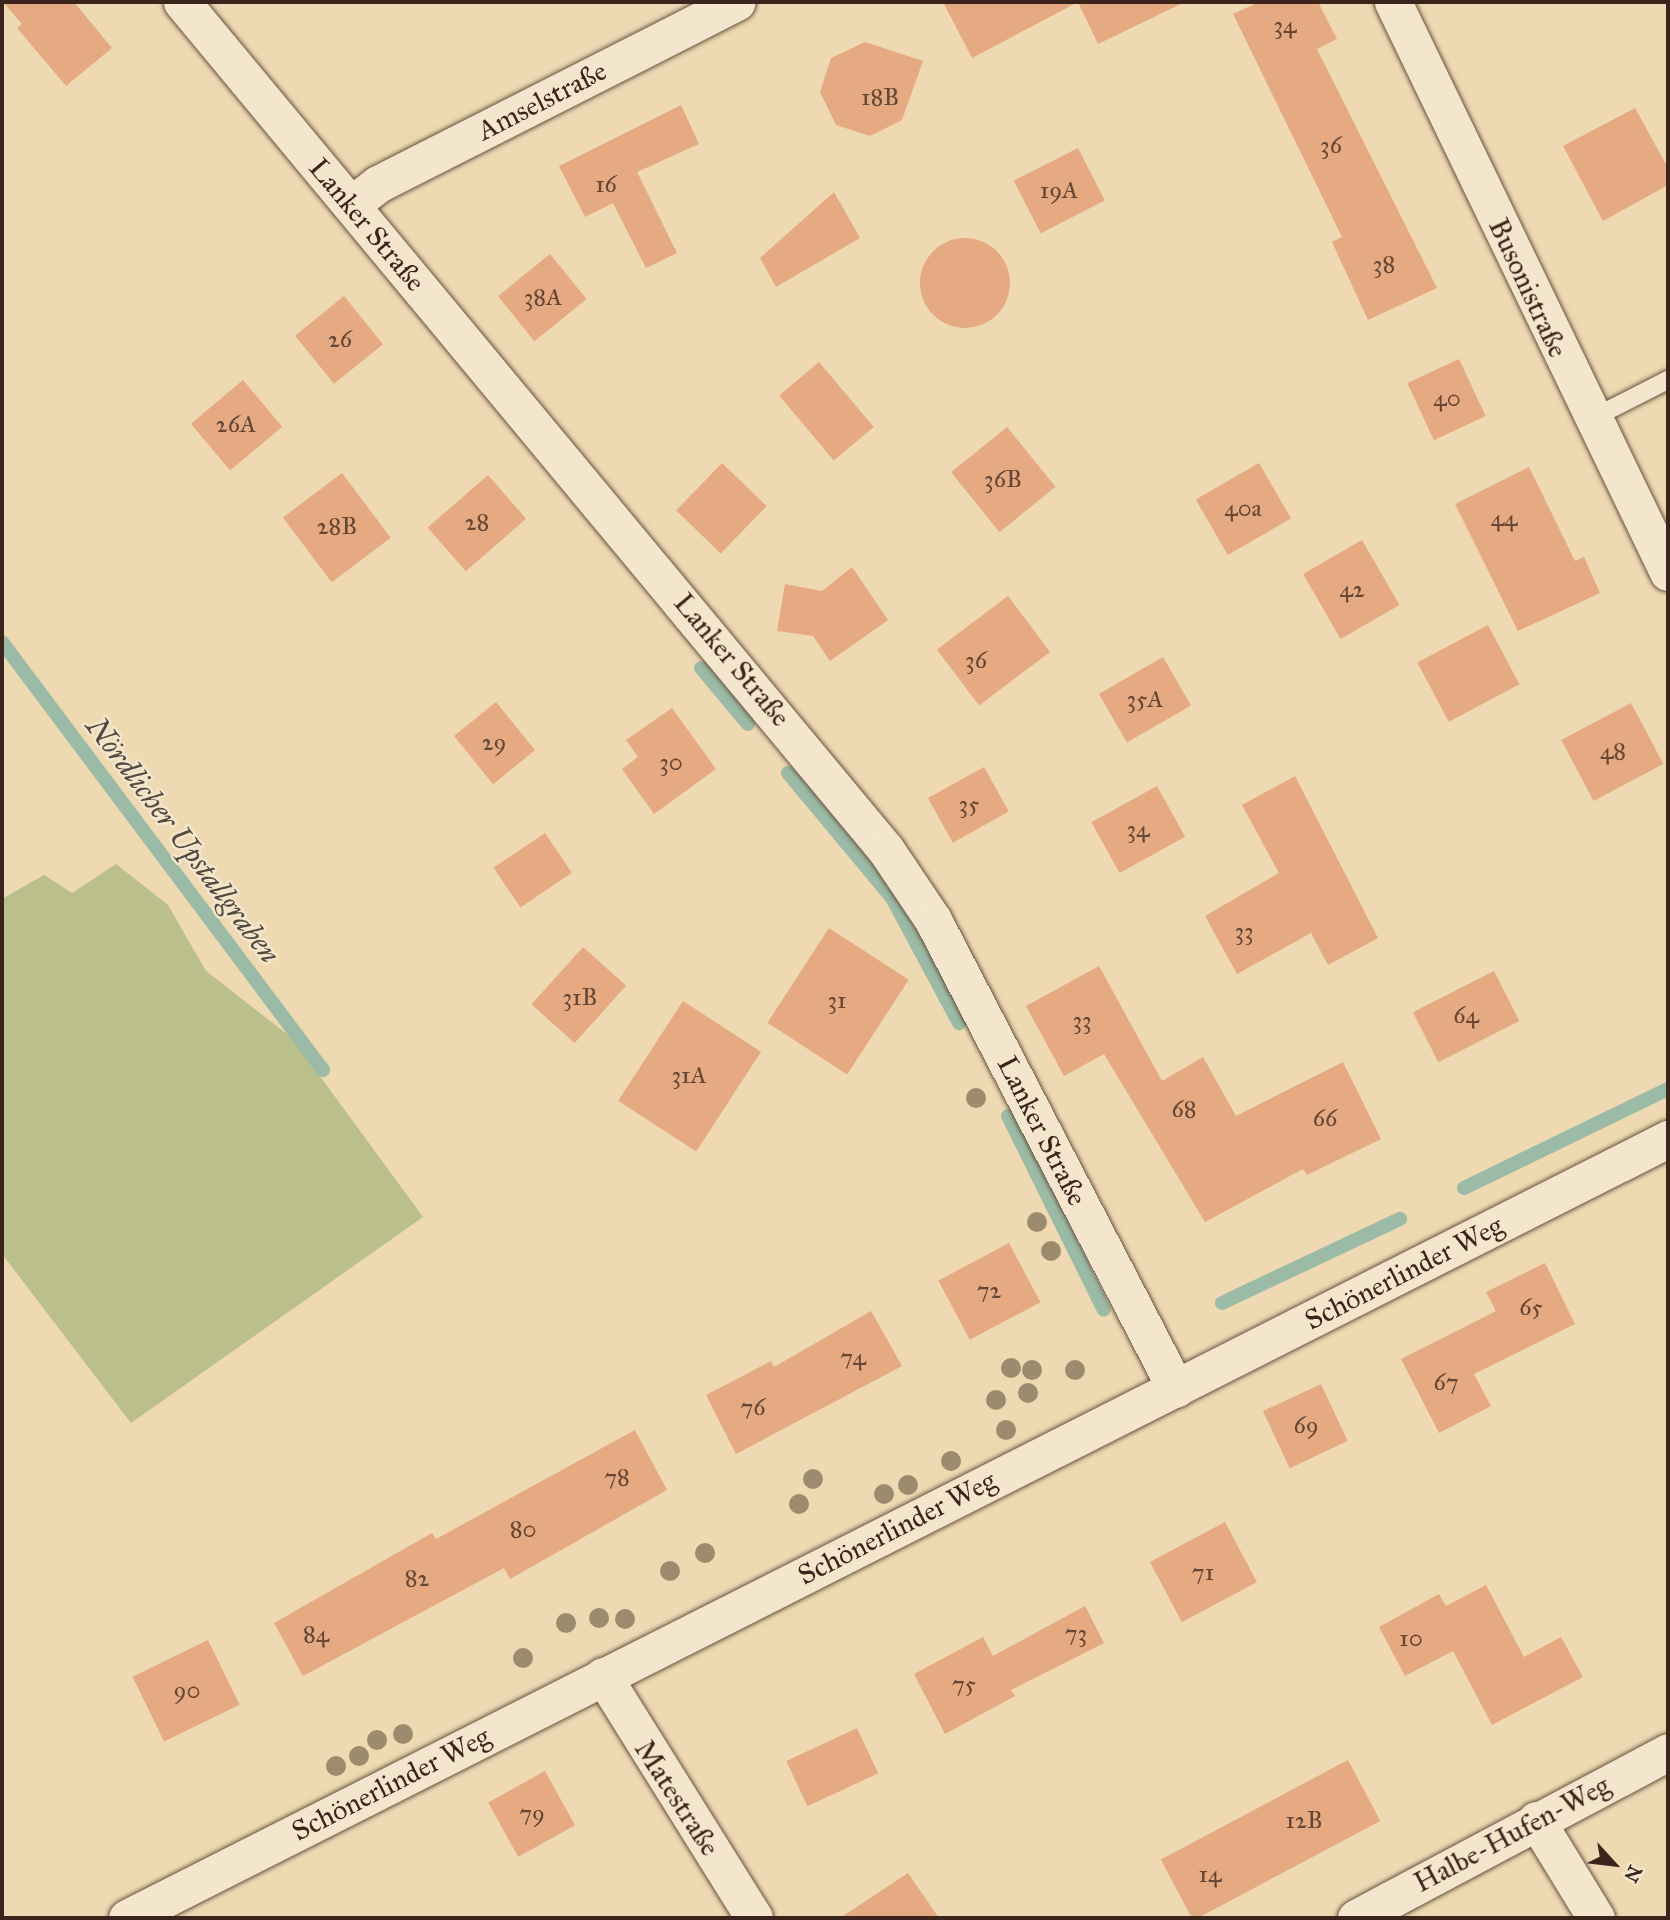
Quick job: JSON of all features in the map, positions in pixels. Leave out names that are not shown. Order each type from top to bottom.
[{"type":"street","name":"Lanker Straße","points":[[182,2],[886,850],[933,920],[1176,1389]]},
{"type":"street","name":"Amselstraße","points":[[351,205],[378,184],[736,2]]},
{"type":"street","name":"Busonistraße","points":[[1393,2],[1591,419],[1668,572]]},
{"type":"street","name":"Schönerlinder Weg","points":[[127,1918],[1668,1139]]},
{"type":"street","name":"Matestraße","points":[[603,1676],[754,1918]]},
{"type":"street","name":"Halbe-Hufen-Weg","points":[[1356,1918],[1668,1752]]},
{"type":"street","points":[[1536,1820],[1596,1918]]},
{"type":"lane","points":[[1591,419],[1668,380]]},
{"type":"green space","points":[[116,864],[168,905],[206,971],[292,1038],[423,1217],[131,1423],[2,1254],[2,899],[44,875],[72,893]]},
{"type":"building","points":[[3,2],[74,2],[112,48],[66,86],[17,28],[22,24]]},
{"type":"building","points":[[943,2],[1078,2],[972,58]]},
{"type":"building","points":[[1078,2],[1185,2],[1098,44]]},
{"type":"building","points":[[1259,2],[1318,2],[1337,39],[1317,49],[1437,288],[1368,320],[1332,242],[1342,237],[1233,14]]},
{"type":"building","points":[[865,42],[923,61],[902,120],[870,136],[836,125],[820,92],[831,58]]},
{"type":"building","points":[[681,105],[699,144],[637,172],[677,253],[646,268],[613,203],[585,217],[559,166]]},
{"type":"building","points":[[1635,108],[1668,168],[1668,185],[1603,221],[1563,146]]},
{"type":"building","points":[[1078,148],[1105,201],[1041,233],[1014,181]]},
{"type":"building","points":[[834,192],[860,238],[776,287],[760,258]]},
{"type":"building","points":[[965,238],[982,242],[997,251],[1006,266],[1010,283],[1006,300],[997,315],[982,324],[965,328],[948,324],[933,315],[924,300],[920,283],[924,266],[933,251],[948,242]]},
{"type":"building","points":[[550,254],[587,299],[534,341],[498,296]]},
{"type":"building","points":[[344,296],[383,344],[334,384],[295,336]]},
{"type":"building","points":[[1459,359],[1486,416],[1434,440],[1407,383]]},
{"type":"building","points":[[819,362],[874,427],[834,461],[779,395]]},
{"type":"building","points":[[243,380],[282,427],[230,470],[191,424]]},
{"type":"building","points":[[1007,427],[1055,487],[1000,532],[951,472]]},
{"type":"building","points":[[722,463],[767,506],[721,554],[676,510]]},
{"type":"building","points":[[1259,463],[1291,518],[1228,555],[1196,500]]},
{"type":"building","points":[[1529,467],[1575,561],[1584,557],[1600,593],[1518,631],[1455,504]]},
{"type":"building","points":[[342,473],[391,538],[332,582],[283,518]]},
{"type":"building","points":[[488,475],[526,519],[466,571],[428,527]]},
{"type":"building","points":[[1362,540],[1400,605],[1341,639],[1303,574]]},
{"type":"building","points":[[852,567],[888,620],[830,661],[813,636],[777,631],[785,584],[822,591]]},
{"type":"building","points":[[1008,596],[1050,652],[979,705],[937,650]]},
{"type":"building","points":[[1488,625],[1519,684],[1449,722],[1417,663]]},
{"type":"building","points":[[1163,657],[1191,705],[1127,742],[1099,694]]},
{"type":"building","points":[[496,702],[535,750],[493,784],[454,736]]},
{"type":"building","points":[[1631,703],[1663,764],[1594,801],[1561,740]]},
{"type":"building","points":[[672,708],[716,769],[654,814],[622,769],[638,757],[626,740]]},
{"type":"building","points":[[984,767],[1009,812],[953,843],[928,798]]},
{"type":"building","points":[[1295,776],[1378,938],[1328,965],[1311,933],[1237,974],[1205,916],[1279,873],[1242,805]]},
{"type":"building","points":[[1157,786],[1185,837],[1120,873],[1091,822]]},
{"type":"building","points":[[545,833],[572,873],[520,907],[494,868]]},
{"type":"building","points":[[829,928],[909,980],[847,1075],[767,1023]]},
{"type":"building","points":[[583,947],[626,986],[575,1043],[531,1004]]},
{"type":"building","points":[[1099,966],[1162,1081],[1203,1057],[1236,1116],[1343,1062],[1381,1139],[1307,1175],[1303,1169],[1205,1222],[1104,1054],[1064,1076],[1026,1006]]},
{"type":"building","points":[[1494,971],[1519,1021],[1438,1062],[1413,1012]]},
{"type":"building","points":[[683,1001],[761,1052],[696,1151],[618,1101]]},
{"type":"building","points":[[1009,1243],[1040,1302],[970,1340],[938,1281]]},
{"type":"building","points":[[1545,1263],[1575,1324],[1474,1374],[1491,1406],[1439,1433],[1401,1359],[1496,1311],[1486,1292]]},
{"type":"building","points":[[871,1311],[902,1366],[736,1454],[706,1395],[771,1361],[774,1367]]},
{"type":"building","points":[[1321,1384],[1348,1441],[1290,1468],[1263,1411]]},
{"type":"building","points":[[635,1430],[667,1490],[510,1579],[504,1568],[303,1676],[274,1623],[432,1533],[436,1539]]},
{"type":"building","points":[[1225,1522],[1257,1582],[1182,1622],[1150,1562]]},
{"type":"building","points":[[1486,1585],[1524,1657],[1561,1637],[1583,1677],[1492,1725],[1453,1651],[1405,1676],[1379,1627],[1439,1594],[1446,1606]]},
{"type":"building","points":[[1085,1606],[1104,1643],[1011,1690],[1015,1696],[945,1734],[914,1674],[983,1637],[993,1656]]},
{"type":"building","points":[[208,1640],[240,1705],[164,1742],[133,1677]]},
{"type":"building","points":[[857,1728],[878,1773],[807,1806],[786,1761]]},
{"type":"building","points":[[1348,1760],[1380,1821],[1198,1918],[1192,1918],[1161,1860]]},
{"type":"building","points":[[545,1771],[575,1825],[518,1857],[488,1803]]},
{"type":"building","points":[[908,1873],[939,1918],[840,1918]]},
{"type":"waterway","name":"Nördlicher Upstallgraben","points":[[2,642],[323,1070]]},
{"type":"waterway","name":"Nördlicher Upstallgraben","points":[[701,668],[748,724]]},
{"type":"waterway","name":"Nördlicher Upstallgraben","points":[[788,773],[892,898],[959,1023]]},
{"type":"waterway","name":"Nördlicher Upstallgraben","points":[[1464,1188],[1668,1089]]},
{"type":"waterway","name":"Nördlicher Upstallgraben","points":[[1008,1116],[1104,1310]]},
{"type":"waterway","name":"Nördlicher Upstallgraben","points":[[1222,1303],[1400,1219]]}]
